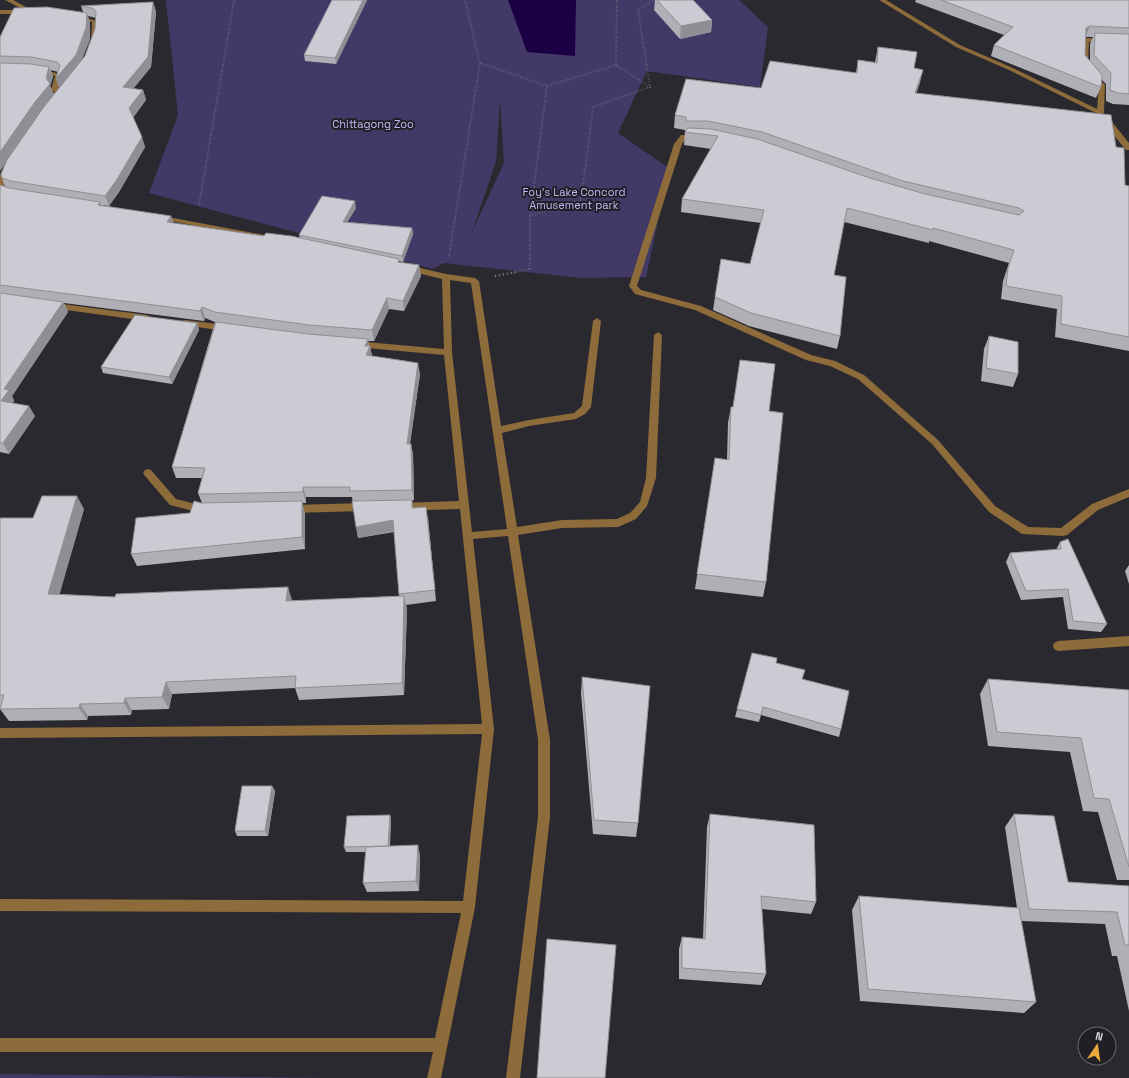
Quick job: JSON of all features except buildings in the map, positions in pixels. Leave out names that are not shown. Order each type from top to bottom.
[{"type":"street","points":[[0,12],[36,12],[8,0]]},
{"type":"street","points":[[882,0],[958,46],[1011,69],[1100,113],[1129,148]]},
{"type":"street","points":[[71,18],[94,21],[94,39],[89,52]]},
{"type":"street","points":[[1100,113],[1102,85],[1085,66],[1086,40],[1129,42]]},
{"type":"street","points":[[28,71],[59,75],[54,89],[61,95]]},
{"type":"street","points":[[706,137],[684,137],[678,144],[633,286],[638,292],[698,308],[809,358],[832,363],[861,377],[935,442],[992,509],[1026,531],[1063,532],[1094,507],[1129,493]]},
{"type":"street","points":[[0,198],[18,196],[2,191],[0,184],[10,164]]},
{"type":"street","points":[[150,215],[279,240]]},
{"type":"street","points":[[400,266],[475,281],[544,740],[544,816],[513,1078]]},
{"type":"street","points":[[434,1078],[469,907],[488,729],[448,352],[446,276]]},
{"type":"street","points":[[48,306],[158,320]]},
{"type":"street","points":[[497,431],[530,423],[576,416],[582,412],[586,406],[597,321]]},
{"type":"street","points":[[174,322],[237,330]]},
{"type":"street","points":[[468,536],[512,532],[562,524],[618,522],[633,516],[644,503],[651,478],[658,335]]},
{"type":"street","points":[[348,343],[448,352]]},
{"type":"street","points":[[148,473],[173,502],[206,510],[214,510]]},
{"type":"street","points":[[284,509],[465,505]]},
{"type":"street","points":[[1058,646],[1129,641]]},
{"type":"street","points":[[0,733],[488,729]]},
{"type":"street","points":[[0,905],[469,907]]},
{"type":"street","points":[[0,1044],[441,1045]]},
{"type":"path","points":[[196,223],[234,0]]},
{"type":"path","points":[[446,276],[480,63],[465,0]]},
{"type":"path","points":[[616,65],[617,0]]},
{"type":"path","points":[[650,87],[638,10],[653,0]]},
{"type":"path","points":[[480,63],[547,86],[616,65],[650,87]]},
{"type":"path","points":[[475,281],[530,269],[530,216],[547,86]]},
{"type":"path","points":[[530,216],[581,200],[593,107],[650,87]]},
{"type":"green space","points":[[166,0],[739,0],[768,27],[760,87],[647,71],[618,133],[667,167],[666,184],[646,277],[581,278],[444,263],[433,269],[149,193],[178,115]],"holes":[[[500,100],[504,163],[472,232],[496,162]]]},
{"type":"green space","points":[[0,1074],[328,1078],[0,1078]]},
{"type":"shaded area","points":[[508,0],[576,0],[575,56],[527,52]]},
{"type":"park label","name":"Chittagong Zoo","points":[[373,124]]},
{"type":"park label","name":"Foy's Lake Concord Amusement park","points":[[574,198]]}]
